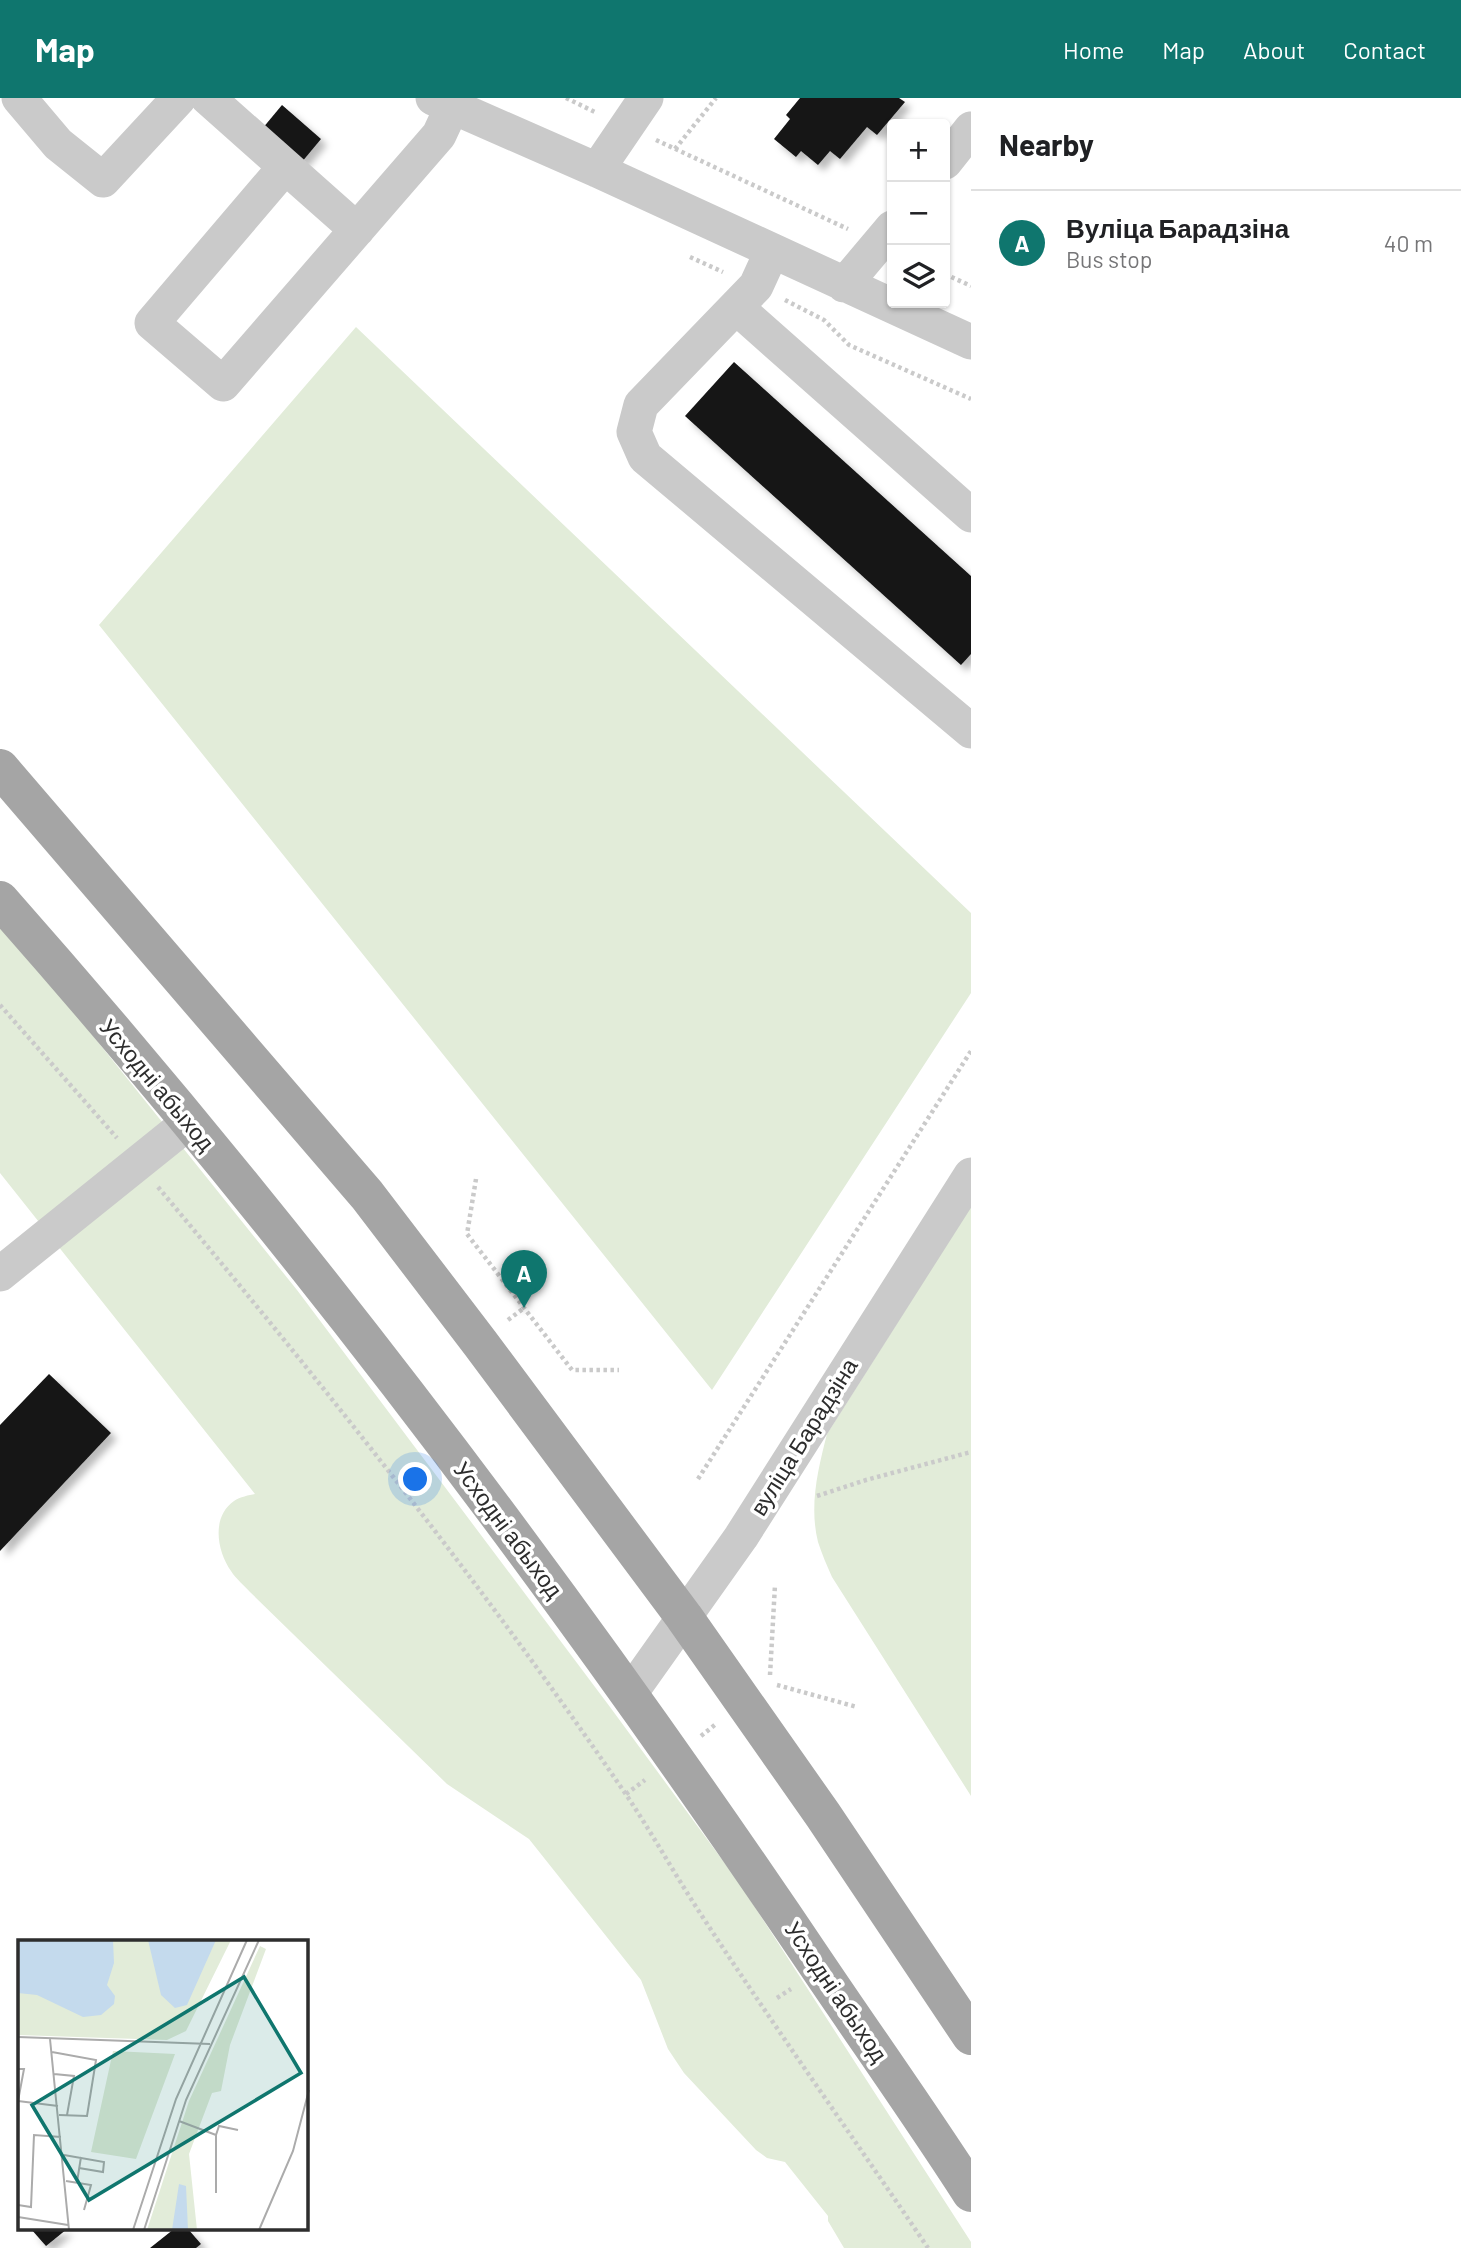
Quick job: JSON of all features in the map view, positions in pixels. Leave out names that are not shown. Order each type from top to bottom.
[{"type":"main road","points":[[0,768],[367,1195],[562,1451],[684,1617],[971,2036]]},
{"type":"main road","name":"Усходні абыход","points":[[0,900],[311,1269],[541,1573],[746,1857],[971,2193]]},
{"type":"street","points":[[19,98],[58,144],[103,180],[179,98]]},
{"type":"street","points":[[208,98],[357,230]]},
{"type":"street","points":[[597,170],[646,98]]},
{"type":"street","points":[[285,167],[152,323],[223,384],[439,135],[442,102],[597,170],[971,342]]},
{"type":"street","points":[[950,156],[971,129]]},
{"type":"street","points":[[844,285],[886,236]]},
{"type":"street","points":[[772,251],[746,297],[641,405],[634,432],[645,457],[971,731]]},
{"type":"street","points":[[746,297],[971,515]]},
{"type":"street","points":[[0,1274],[189,1122]]},
{"type":"street","name":"вуліца Барадзіна","points":[[629,1695],[741,1537],[971,1175]]},
{"type":"path","points":[[566,98],[675,149],[886,236]]},
{"type":"path","points":[[675,149],[716,98]]},
{"type":"path","points":[[690,257],[746,297],[824,320],[849,345],[971,399]]},
{"type":"path","points":[[950,276],[971,286]]},
{"type":"path","points":[[0,1005],[253,1300],[387,1467],[502,1620],[626,1794],[701,1915],[928,2248]]},
{"type":"path","points":[[698,1479],[971,1051]]},
{"type":"path","points":[[476,1179],[467,1234],[572,1370],[619,1370]]},
{"type":"path","points":[[817,1496],[971,1452]]},
{"type":"path","points":[[775,1585],[770,1683],[857,1707]]},
{"type":"path","points":[[698,1739],[720,1721]]},
{"type":"path","points":[[626,1794],[651,1775]]},
{"type":"green space","points":[[356,327],[971,913],[971,993],[712,1390],[99,625]]},
{"type":"green space","points":[[0,925],[49,981],[297,1290],[740,1884],[971,2242],[971,2248],[844,2248],[828,2221],[828,2216],[785,2162],[767,2158],[756,2150],[684,2073],[668,2049],[641,1980],[529,1839],[447,1784],[233,1574],[222,1554],[219,1525],[227,1508],[234,1501],[255,1494],[0,1173]]},
{"type":"green space","points":[[971,1206],[971,1796],[832,1577],[818,1542],[814,1515],[818,1474],[827,1434]]},
{"type":"building","points":[[800,98],[899,98],[905,102],[891,119],[887,119],[887,123],[877,135],[867,127],[840,159],[830,151],[818,165],[801,151],[796,157],[774,139],[790,119],[786,115]]},
{"type":"building","points":[[282,105],[321,139],[301,163],[262,129]]},
{"type":"building","points":[[734,362],[971,576],[971,654],[961,665],[685,416]]},
{"type":"building","points":[[49,1374],[111,1433],[0,1551],[0,1425]]},
{"type":"building","points":[[32,2230],[66,2230],[46,2246]]},
{"type":"building","points":[[173,2230],[189,2230],[201,2244],[196,2248],[150,2248]]},
{"type":"place","name":"Вуліца Барадзіна","points":[[524,1308]]}]
